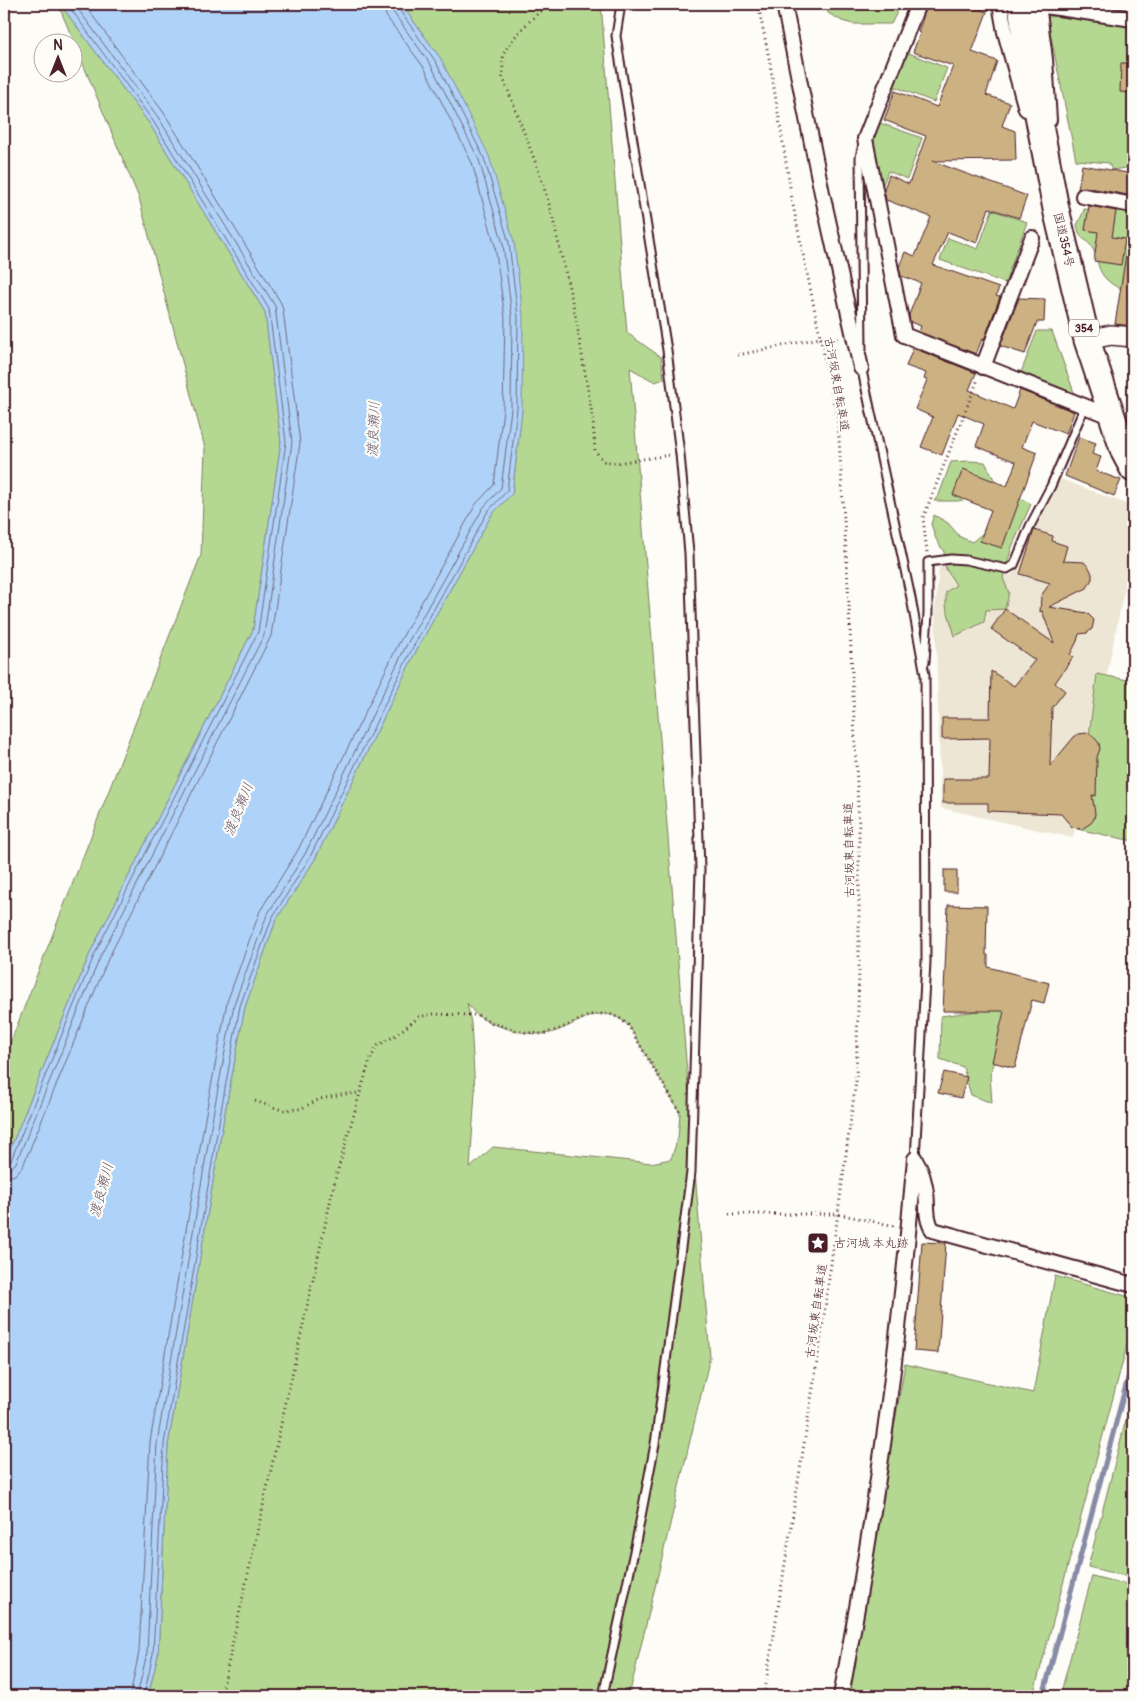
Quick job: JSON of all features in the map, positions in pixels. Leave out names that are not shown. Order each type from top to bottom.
[{"type":"highway","name":"国道354号","points":[[1021,4],[1030,72],[1051,183],[1087,340],[1124,452],[1133,469]]},
{"type":"street","points":[[784,4],[820,184],[861,368]]},
{"type":"street","points":[[918,4],[865,139],[904,335],[1112,417]]},
{"type":"street","points":[[1000,4],[1005,32],[1024,104],[1051,183]]},
{"type":"street","points":[[1051,183],[1048,96],[1038,4],[1133,19]]},
{"type":"street","points":[[1084,196],[1133,205]]},
{"type":"street","points":[[983,367],[1032,238]]},
{"type":"street","points":[[1087,340],[1111,335],[1133,337]]},
{"type":"street","points":[[915,1160],[922,1171],[926,1192],[927,1215],[933,1230],[1133,1285]]},
{"type":"street","points":[[841,1696],[868,1544],[885,1428],[900,1310],[915,1160]]},
{"type":"lane","points":[[603,1696],[655,1444],[691,1172],[700,869],[689,553],[680,454],[667,350],[616,36],[621,4]]},
{"type":"lane","points":[[865,139],[860,157],[861,368],[911,598],[924,675]]},
{"type":"lane","points":[[915,1160],[926,962],[924,675],[928,613],[928,562],[959,560],[1007,569],[1014,565],[1030,526],[1051,486],[1085,406]]},
{"type":"path","points":[[548,4],[513,39],[504,53],[503,77],[540,177],[562,259],[575,313],[590,405],[595,451],[604,462],[680,454]]},
{"type":"path","points":[[660,6],[670,4]]},
{"type":"path","name":"古河坂東自転車道","points":[[758,4],[777,102],[793,205],[838,423],[848,584],[859,829],[856,1081],[803,1459],[764,1696]]},
{"type":"path","points":[[738,355],[820,338],[845,339]]},
{"type":"path","points":[[928,562],[923,518],[983,367]]},
{"type":"path","points":[[221,1696],[333,1190],[370,1060],[377,1046],[419,1018],[432,1014],[477,1015],[496,1024],[525,1032],[543,1034],[559,1030],[593,1014],[610,1014],[621,1018],[628,1026],[680,1113],[692,1122]]},
{"type":"path","points":[[255,1101],[282,1110],[300,1109],[320,1099],[360,1093]]},
{"type":"path","points":[[729,1214],[838,1214],[902,1228]]},
{"type":"shaded area","points":[[1061,479],[1124,503],[1133,518],[1133,548],[1073,838],[941,808],[935,610],[939,566],[969,565],[1012,575],[1032,522]]},
{"type":"green space","points":[[58,4],[60,4],[81,32],[70,32]]},
{"type":"green space","points":[[401,4],[601,4],[627,333],[661,357],[664,379],[655,382],[630,368],[710,1357],[629,1696],[148,1696],[158,1655],[168,1445],[224,1117],[245,1007],[276,920],[315,859],[416,651],[492,514],[512,494],[522,410],[441,59]],"holes":[[[467,1003],[477,1015],[490,1023],[527,1033],[543,1034],[555,1032],[586,1018],[607,1014],[618,1018],[629,1026],[680,1113],[678,1138],[671,1159],[651,1163],[493,1147],[470,1168],[475,1092],[471,1023]]]},
{"type":"green space","points":[[826,4],[901,4],[891,24],[853,24],[842,21],[828,13]]},
{"type":"green space","points":[[1063,16],[1094,19],[1133,27],[1133,167],[1112,170],[1109,163],[1076,160],[1047,17]]},
{"type":"green space","points":[[82,33],[149,123],[265,312],[281,442],[253,630],[91,951],[4,1164],[4,1059],[201,555],[205,448],[139,198],[82,61]]},
{"type":"green space","points":[[906,52],[947,68],[934,102],[893,86]]},
{"type":"green space","points":[[880,123],[922,138],[907,179],[888,171],[880,192],[872,141]]},
{"type":"green space","points":[[1084,209],[1133,212],[1133,294],[1111,283],[1101,272],[1093,249],[1081,237],[1078,231],[1077,225]]},
{"type":"green space","points":[[992,210],[1027,222],[1005,283],[940,260],[948,238],[978,249]]},
{"type":"green space","points":[[1037,331],[1052,331],[1076,398],[1020,375]]},
{"type":"green space","points":[[951,462],[985,462],[1000,491],[1031,504],[1012,547],[1003,578],[1009,593],[1005,609],[986,610],[984,622],[955,636],[946,606],[946,592],[956,585],[946,569],[944,552],[936,539],[931,524],[934,515],[948,523],[960,537],[972,542],[983,533],[996,502],[975,497],[958,501],[934,501],[939,495]]},
{"type":"green space","points":[[1097,674],[1133,681],[1133,841],[1077,829]]},
{"type":"green space","points":[[1000,1008],[1006,1013],[990,1076],[992,1103],[971,1095],[963,1067],[940,1059],[941,1016]]},
{"type":"green space","points":[[1055,1276],[1133,1298],[1133,1323],[1033,1696],[847,1696],[905,1364],[1033,1393]]},
{"type":"green space","points":[[1133,1392],[1133,1578],[1088,1567]]},
{"type":"green space","points":[[1092,1576],[1133,1586],[1133,1696],[1060,1696]]},
{"type":"water","name":"渡良瀬川","points":[[60,4],[401,4],[441,59],[489,156],[514,242],[523,316],[522,410],[512,494],[492,514],[416,651],[315,859],[276,920],[245,1007],[224,1117],[168,1445],[158,1655],[148,1696],[4,1696],[4,1164],[91,951],[253,630],[281,442],[265,312],[149,123]]},
{"type":"building","points":[[928,4],[964,4],[987,12],[972,52],[997,61],[986,95],[1010,103],[1002,126],[1015,131],[1016,160],[932,161],[1027,196],[1019,218],[989,208],[977,243],[948,232],[933,265],[999,288],[996,296],[1000,297],[984,340],[982,339],[976,354],[919,332],[921,326],[910,322],[909,315],[921,283],[901,276],[899,267],[905,252],[915,256],[931,217],[886,200],[884,189],[889,175],[909,184],[926,136],[884,120],[895,91],[937,107],[953,66],[913,52]]},
{"type":"building","points":[[1121,63],[1133,63],[1133,93],[1120,92]]},
{"type":"building","points":[[1082,165],[1133,174],[1133,196],[1085,187],[1078,189]]},
{"type":"building","points":[[1089,206],[1116,211],[1112,237],[1125,239],[1121,265],[1094,261],[1098,232],[1085,230]]},
{"type":"building","points":[[1126,254],[1133,254],[1133,326],[1115,324]]},
{"type":"building","points":[[1019,298],[1045,299],[1044,322],[1037,322],[1025,354],[1000,346]]},
{"type":"building","points":[[913,348],[976,373],[969,390],[1013,409],[1020,390],[1074,412],[1066,434],[1032,421],[1022,447],[1037,453],[1002,548],[980,541],[991,510],[953,495],[963,469],[1007,486],[1016,462],[976,446],[984,424],[958,413],[942,455],[921,447],[933,417],[915,409],[927,380],[924,379],[926,373],[906,366]]},
{"type":"building","points":[[1079,437],[1096,443],[1092,454],[1101,457],[1096,471],[1121,480],[1114,496],[1065,476]]},
{"type":"building","points":[[1034,530],[1053,536],[1052,541],[1067,546],[1063,561],[1084,562],[1092,574],[1092,579],[1087,588],[1049,607],[1087,613],[1094,620],[1092,629],[1087,633],[1079,634],[1070,655],[1073,657],[1055,683],[1065,691],[1052,708],[1050,766],[1078,734],[1088,733],[1099,743],[1096,796],[1092,795],[1094,819],[1082,829],[1072,827],[1061,814],[988,811],[988,803],[943,803],[943,779],[989,779],[990,738],[942,739],[942,718],[990,718],[991,671],[1014,686],[1035,660],[991,629],[1005,609],[1054,643],[1042,611],[1040,612],[1041,596],[1050,583],[1020,574]]},
{"type":"building","points":[[944,870],[957,870],[957,892],[944,892]]},
{"type":"building","points":[[948,905],[987,906],[986,955],[988,955],[988,967],[1049,983],[1044,1003],[1032,1000],[1015,1068],[992,1062],[1004,1011],[943,1011]]},
{"type":"building","points":[[944,1072],[967,1077],[961,1098],[938,1093]]},
{"type":"building","points":[[922,1242],[946,1243],[938,1353],[914,1351]]},
{"type":"waterway","points":[[1043,1696],[1133,1359]]},
{"type":"place","name":"古河城 本丸跡","points":[[818,1243]]}]
